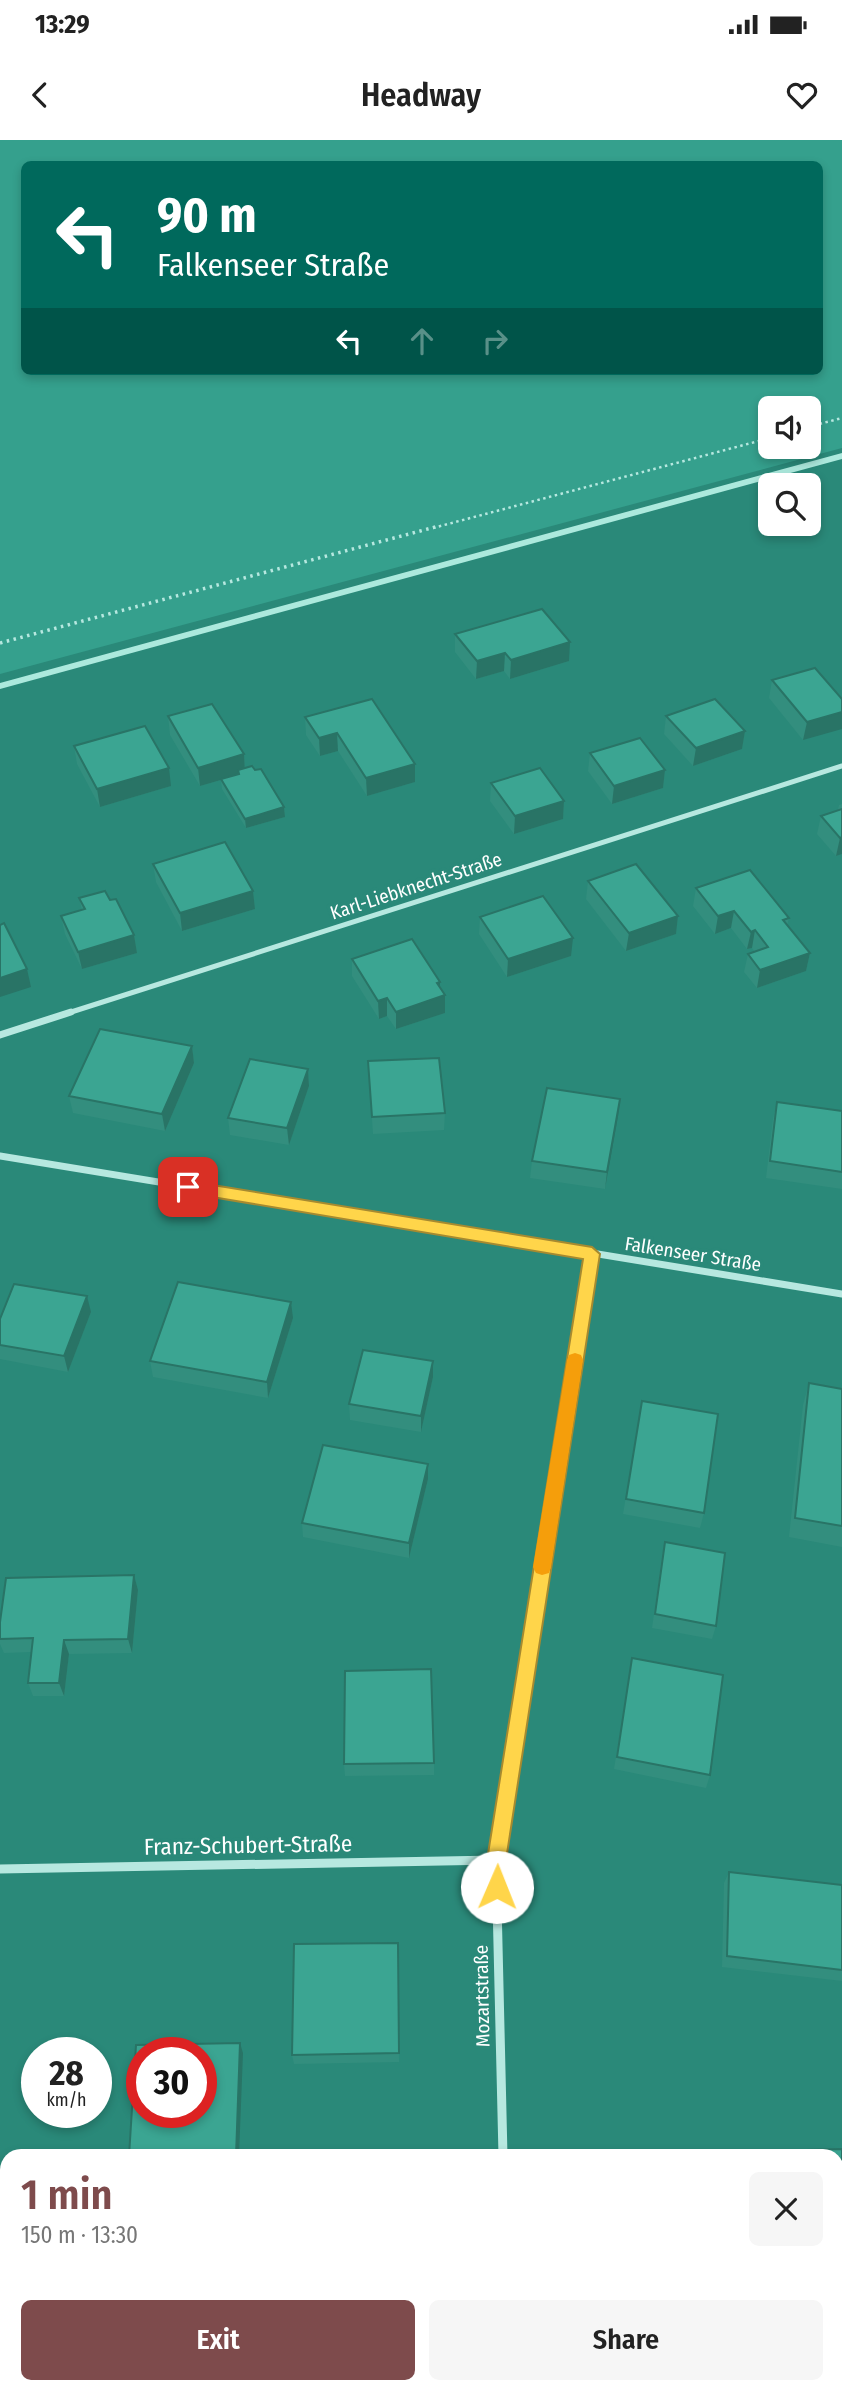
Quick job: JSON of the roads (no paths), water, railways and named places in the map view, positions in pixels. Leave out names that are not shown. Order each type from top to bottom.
[{"type":"street","name":"Karl-Liebknecht-Straße","points":[[0,1035],[842,766]]},
{"type":"street","name":"Falkenseer Straße","points":[[0,1156],[842,1293]]},
{"type":"street","name":"Mozartstraße","points":[[503,2149],[496,1860],[592,1254]]},
{"type":"street","name":"Franz-Schubert-Straße","points":[[0,1869],[496,1860]]},
{"type":"waterway","points":[[0,686],[842,456]]}]
